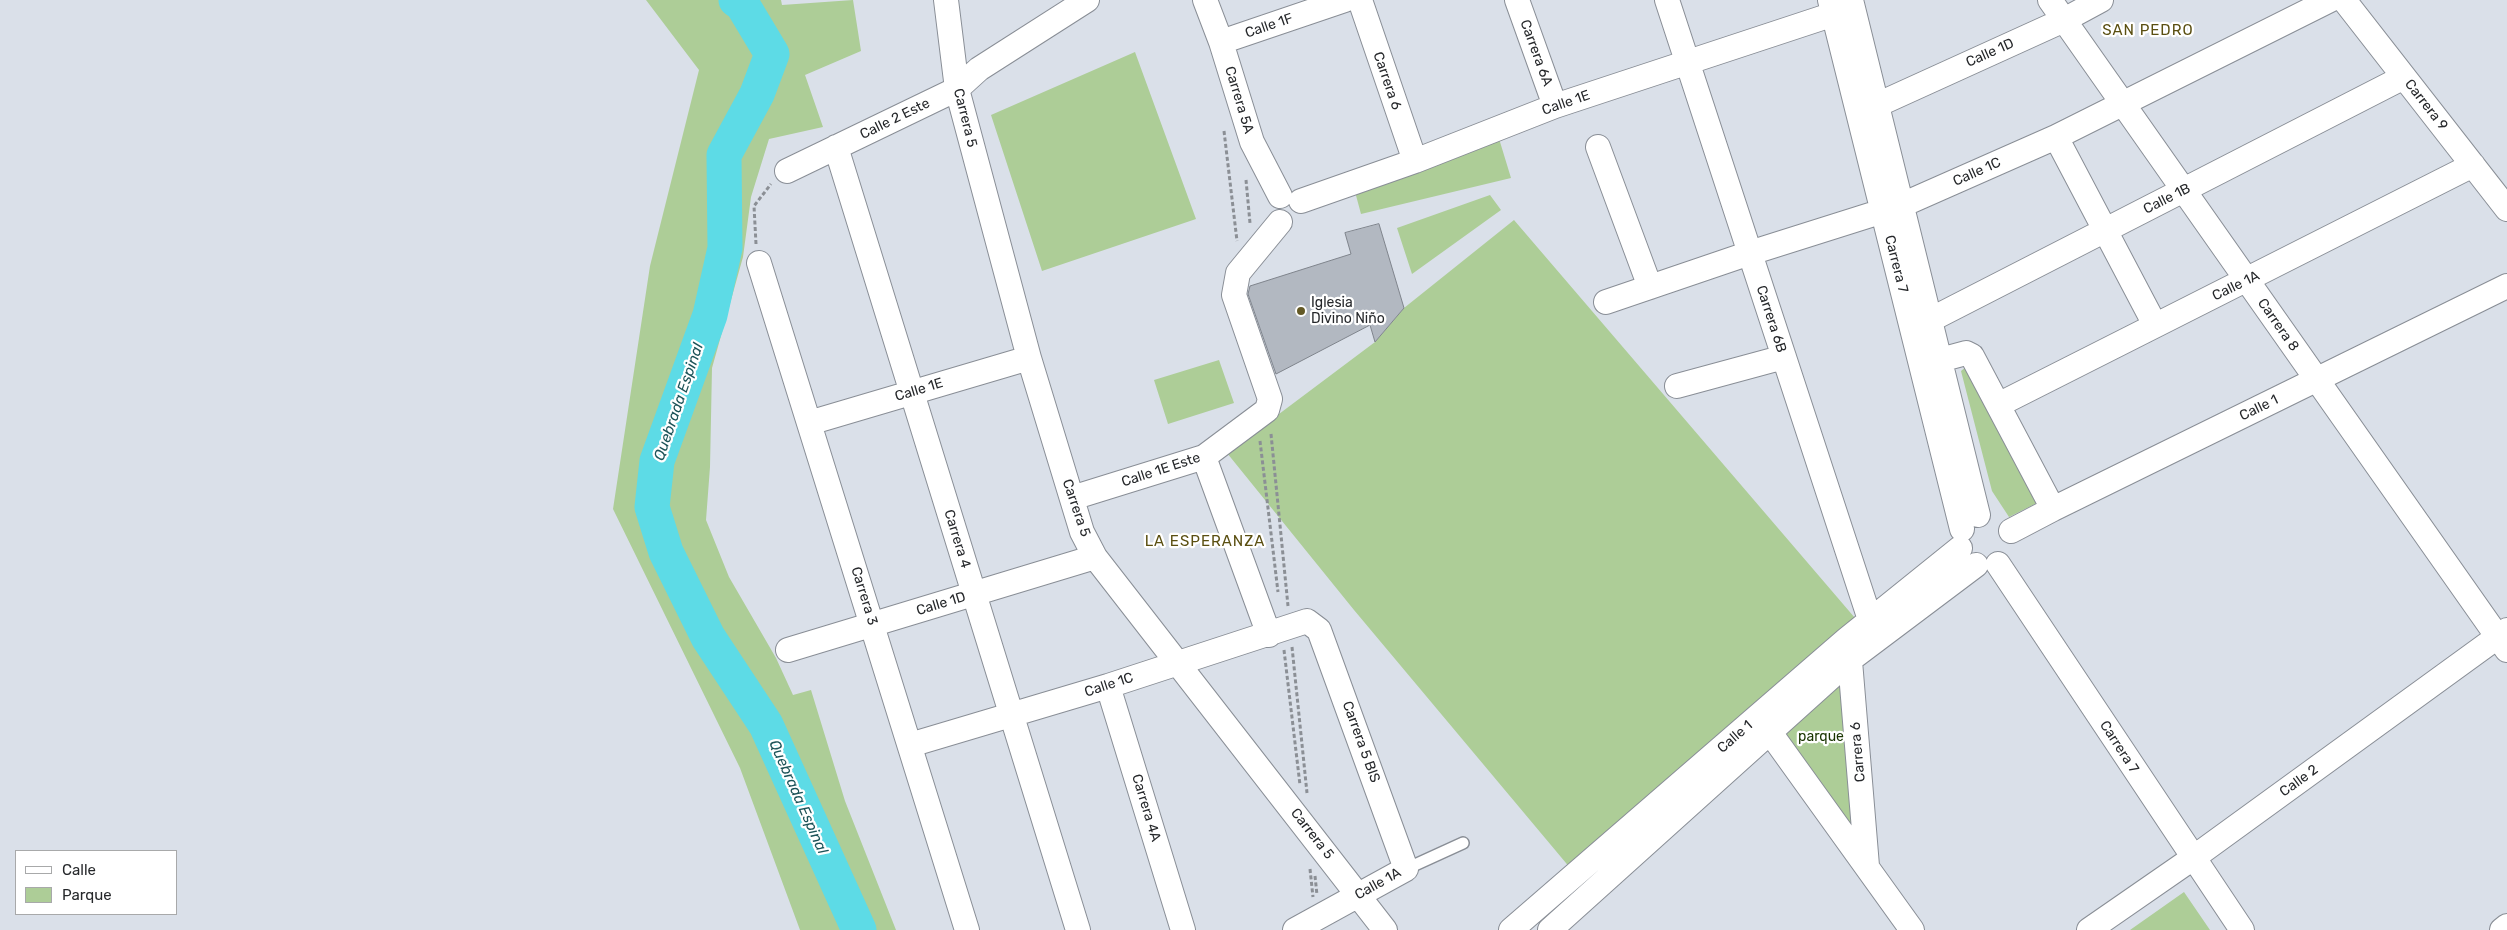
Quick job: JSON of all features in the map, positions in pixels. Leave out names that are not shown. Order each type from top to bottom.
[{"type":"street","name":"Carrera 5","points":[[946,0],[957,89],[1029,358],[1082,532],[1095,557],[1385,930]]},
{"type":"street","name":"Calle 2 Este","points":[[787,171],[957,89],[979,69],[1087,0]]},
{"type":"street","name":"Carrera 5A","points":[[1205,0],[1221,42],[1252,142],[1291,199]]},
{"type":"street","name":"Calle 1F","points":[[1221,42],[1345,0]]},
{"type":"street","name":"Carrera 6","points":[[1360,0],[1415,162]]},
{"type":"street","name":"Carrera 6A","points":[[1517,0],[1555,106]]},
{"type":"street","name":"Carrera 6B","points":[[1667,0],[1873,629]]},
{"type":"street","name":"Carrera 8","points":[[2050,0],[2317,380],[2504,639]]},
{"type":"street","name":"Calle 1D","points":[[1877,105],[2064,20],[2102,0]]},
{"type":"street","name":"Calle 1C","points":[[1606,302],[1750,253],[1892,208],[2056,137],[2330,0]]},
{"type":"street","name":"Carrera 9","points":[[2344,0],[2507,209]]},
{"type":"street","name":"Calle 1E","points":[[1291,199],[1415,162],[1555,106],[1688,63],[1847,4]]},
{"type":"street","name":"Carrera 7","points":[[1847,4],[1877,105],[1892,208],[1930,320],[1940,360],[1975,544]]},
{"type":"street","name":"Carrera 7","points":[[1847,4],[1892,208],[1975,544],[2242,930]]},
{"type":"street","name":"Calle 1B","points":[[1930,320],[2404,77]]},
{"type":"street","points":[[2056,137],[2155,326]]},
{"type":"street","name":"Carrera 4","points":[[836,147],[1078,930]]},
{"type":"street","points":[[1598,147],[1650,287]]},
{"type":"street","name":"Calle 1A","points":[[1998,405],[2473,165]]},
{"type":"street","points":[[1269,418],[1270,399],[1234,295],[1238,273],[1280,222],[1273,209],[1291,199]]},
{"type":"street","name":"Carrera 3","points":[[759,263],[967,930]]},
{"type":"street","name":"Calle 1","points":[[1550,930],[1764,725],[1849,649],[1975,544],[2008,556],[2012,544],[2011,532],[2053,509],[2507,286]]},
{"type":"street","points":[[1940,360],[1970,354],[2053,509]]},
{"type":"street","points":[[1677,386],[1784,357]]},
{"type":"street","name":"Calle 1E","points":[[810,423],[1029,358]]},
{"type":"street","name":"Calle 1E Este","points":[[1072,498],[1204,457],[1269,418]]},
{"type":"street","points":[[1204,457],[1276,639]]},
{"type":"street","points":[[1975,544],[1997,517],[2005,523],[2011,532]]},
{"type":"street","name":"Calle 1D","points":[[788,650],[1095,557]]},
{"type":"street","name":"Calle 1C","points":[[910,745],[1108,686],[1177,662],[1276,639],[1298,617]]},
{"type":"street","name":"Carrera 5 BIS","points":[[1298,617],[1319,630],[1406,868]]},
{"type":"street","name":"Calle 2","points":[[2089,930],[2504,639]]},
{"type":"street","name":"Carrera 6","points":[[1849,649],[1867,866]]},
{"type":"street","name":"Carrera 4A","points":[[1108,686],[1183,930]]},
{"type":"street","points":[[1764,725],[1912,930]]},
{"type":"street","name":"Calle 1","points":[[1512,930],[1764,725]]},
{"type":"street","name":"Calle 1A","points":[[1295,930],[1406,868]]},
{"type":"street","points":[[2502,930],[2507,926]]},
{"type":"lane","name":"Calle 1A","points":[[1406,868],[1464,843]]},
{"type":"path","points":[[1224,129],[1238,247]]},
{"type":"path","points":[[759,263],[754,235],[754,206],[771,184],[787,171]]},
{"type":"path","points":[[1246,178],[1251,228]]},
{"type":"path","points":[[1269,418],[1298,617]]},
{"type":"path","points":[[1260,435],[1278,594]]},
{"type":"path","points":[[1276,639],[1301,792]]},
{"type":"path","points":[[1292,643],[1308,801]]},
{"type":"path","points":[[1309,861],[1315,900],[1314,861]]},
{"type":"green space","points":[[646,0],[781,0],[782,5],[853,0],[861,51],[805,75],[823,127],[769,139],[751,197],[743,257],[712,368],[710,467],[706,520],[729,577],[776,658],[793,695],[811,690],[845,801],[896,930],[800,930],[740,768],[613,509],[650,266],[699,70]]},
{"type":"green space","points":[[1135,52],[1196,219],[1042,271],[991,115]]},
{"type":"green space","points":[[1497,132],[1511,178],[1361,214],[1354,188]]},
{"type":"green space","points":[[1490,195],[1501,210],[1412,274],[1397,228]]},
{"type":"green space","points":[[1514,220],[1855,618],[1571,869],[1354,610],[1227,453],[1375,342],[1404,308]]},
{"type":"green space","points":[[1219,360],[1234,403],[1168,424],[1154,380]]},
{"type":"green space","points":[[1967,366],[2037,503],[2009,517],[1992,491],[1961,371]]},
{"type":"green space","name":"parque","points":[[1851,666],[1859,844],[1776,729]]},
{"type":"green space","points":[[2184,892],[2210,930],[2130,930]]},
{"type":"building","name":"Iglesia Divino Niño","points":[[1379,224],[1404,308],[1375,342],[1370,325],[1276,374],[1248,294],[1250,286],[1351,254],[1345,233]]},
{"type":"waterway","name":"Quebrada Espinal","points":[[736,0],[742,4],[772,54],[757,94],[724,155],[725,248],[710,315],[657,461],[652,507],[666,552],[708,637],[766,725],[859,930]]},
{"type":"place","name":"Iglesia Divino Niño","points":[[1301,311]]},
{"type":"district","name":"SAN PEDRO","points":[[2148,31]]},
{"type":"district","name":"LA ESPERANZA","points":[[1205,542]]}]
